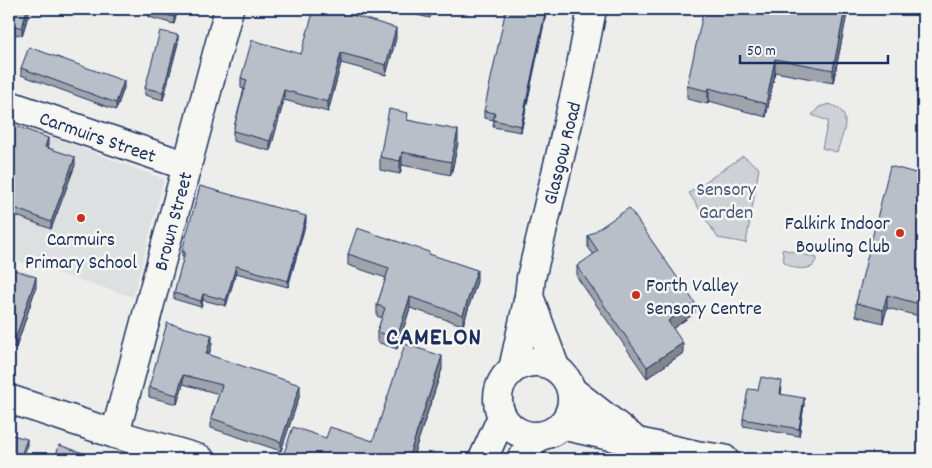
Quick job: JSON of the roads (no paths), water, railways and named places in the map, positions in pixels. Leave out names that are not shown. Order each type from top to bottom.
[{"type":"main road","name":"Brown Street","points":[[115,434],[229,9]]},
{"type":"main road","name":"Glasgow Road","points":[[513,369],[529,296],[531,278],[578,81],[592,9]]},
{"type":"main road","name":"Carmuirs Street","points":[[9,105],[187,166]]},
{"type":"main road","name":"Glasgow Road","points":[[529,296],[555,367]]},
{"type":"main road","points":[[522,459],[549,431],[568,415],[572,403],[571,390],[565,377],[555,367],[545,363],[534,362],[523,364],[513,369],[505,376],[500,386],[498,407],[502,417],[517,432],[527,435],[549,431],[636,440],[696,455],[724,459]]},
{"type":"main road","points":[[571,390],[636,440]]},
{"type":"main road","points":[[9,399],[183,457]]},
{"type":"main road","points":[[483,459],[502,417]]},
{"type":"place","name":"Carmuirs Primary School","points":[[81,218]]},
{"type":"place","name":"Falkirk Indoor Bowling Club","points":[[900,233]]},
{"type":"place","name":"Forth Valley Sensory Centre","points":[[636,295]]},
{"type":"district","name":"CAMELON","points":[[434,335]]},
{"type":"park label","name":"Sensory Garden","points":[[726,200]]}]
